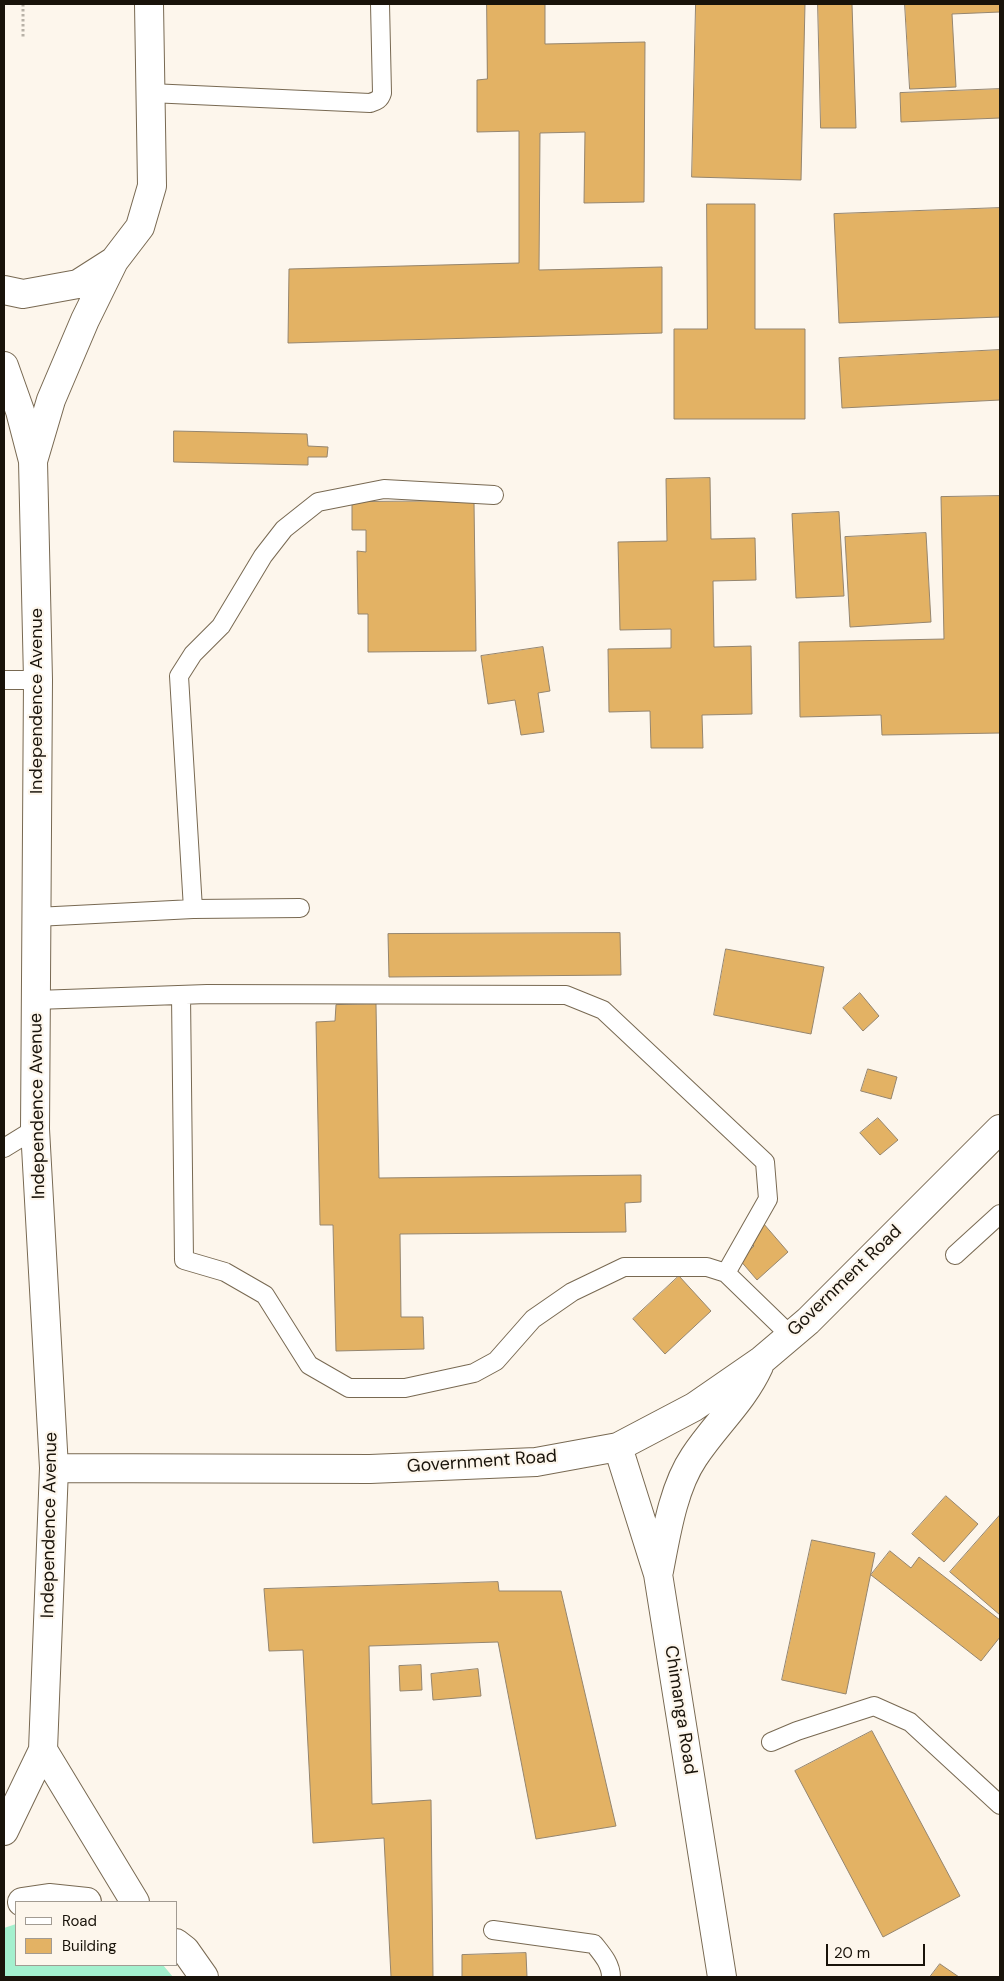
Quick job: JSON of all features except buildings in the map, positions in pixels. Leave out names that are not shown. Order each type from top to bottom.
[{"type":"main road","name":"Independence Avenue","points":[[33,461],[51,400],[85,320],[114,261],[140,227],[152,186],[149,4]]},
{"type":"main road","name":"Independence Avenue","points":[[4,290],[23,294],[78,284],[114,261]]},
{"type":"main road","name":"Independence Avenue","points":[[4,366],[20,411],[33,461],[38,680],[35,1129],[54,1468],[43,1750],[4,1831]]},
{"type":"main road","name":"Government Road","points":[[54,1468],[370,1469],[536,1462],[618,1447],[694,1407],[762,1360],[808,1321],[1000,1129]]},
{"type":"main road","points":[[658,1574],[668,1528],[682,1482],[692,1459],[751,1384],[762,1360]]},
{"type":"main road","name":"Chimanga Road","points":[[618,1447],[658,1574],[722,1977]]},
{"type":"main road","points":[[43,1750],[134,1901]]},
{"type":"main road","points":[[29,1901],[49,1898],[78,1901]]},
{"type":"main road","points":[[178,1945],[185,1950],[204,1977]]},
{"type":"lane","points":[[150,93],[375,102],[382,93],[380,4]]},
{"type":"lane","points":[[193,909],[179,676],[193,654],[221,626],[263,556],[284,529],[318,502],[384,489],[494,495]]},
{"type":"lane","points":[[4,680],[38,680]]},
{"type":"lane","points":[[36,917],[193,909],[300,908]]},
{"type":"lane","points":[[36,1000],[181,995],[566,995],[602,1010],[765,1162],[768,1199],[726,1273]]},
{"type":"lane","points":[[181,995],[184,1260],[225,1272],[264,1295],[309,1365],[349,1388],[405,1388],[474,1373],[496,1361],[533,1319],[564,1297],[624,1267],[707,1267],[726,1273],[790,1335]]},
{"type":"lane","points":[[4,1148],[35,1129]]},
{"type":"lane","points":[[956,1255],[1000,1214]]},
{"type":"lane","points":[[771,1742],[797,1731],[874,1706],[910,1722],[1000,1805]]},
{"type":"lane","points":[[493,1930],[594,1944],[605,1957],[611,1977]]},
{"type":"path","points":[[23,4],[23,37]]},
{"type":"green space","points":[[15,1924],[15,1966],[164,1966],[173,1977],[4,1977],[4,1928]]}]
